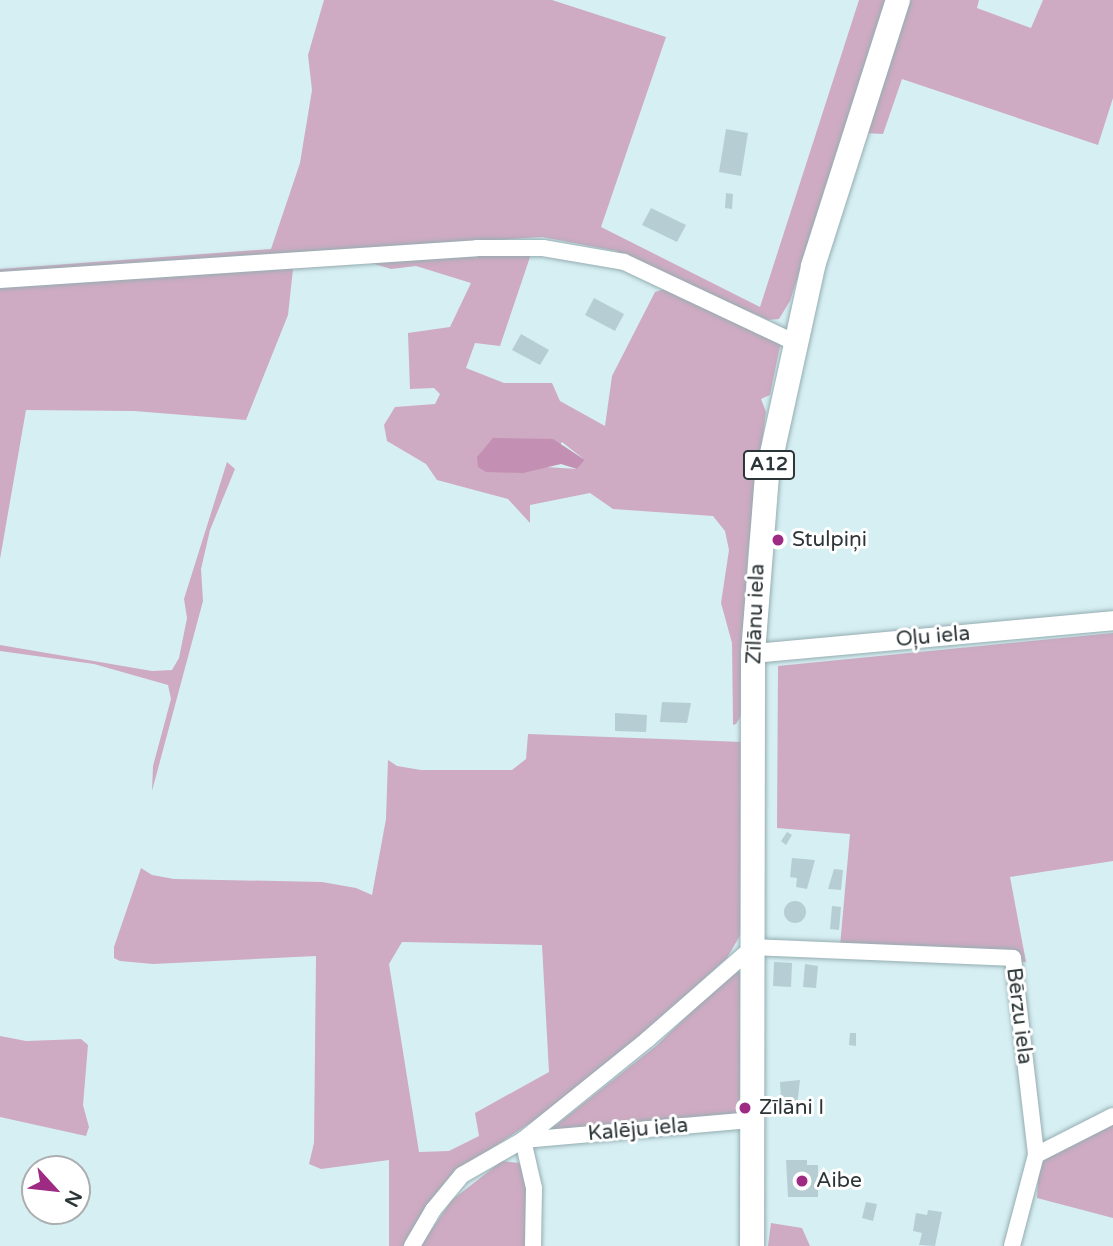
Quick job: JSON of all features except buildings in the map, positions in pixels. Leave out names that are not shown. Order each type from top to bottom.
[{"type":"highway","name":"Zīlānu iela","points":[[752,1246],[753,653],[767,477],[794,342],[813,266],[898,0]]},
{"type":"street","points":[[0,280],[477,248],[543,248],[624,262],[794,342]]},
{"type":"street","name":"Oļu iela","points":[[753,653],[1113,620]]},
{"type":"street","points":[[412,1246],[433,1210],[462,1175],[523,1140],[648,1039],[753,947]]},
{"type":"street","name":"Bērzu iela","points":[[753,947],[1013,958],[1036,1155],[1012,1246]]},
{"type":"street","points":[[1036,1155],[1113,1116]]},
{"type":"street","name":"Kalēju iela","points":[[523,1140],[753,1120]]},
{"type":"street","points":[[523,1140],[534,1188],[533,1246]]},
{"type":"shaded area","points":[[324,0],[552,0],[666,37],[601,227],[760,307],[859,0],[887,0],[790,301],[779,319],[768,320],[616,251],[542,237],[0,274],[0,269],[271,249],[300,163],[312,90],[308,55]]},
{"type":"shaded area","points":[[910,0],[979,0],[977,8],[1031,28],[1043,0],[1113,0],[1113,98],[1098,145],[902,79],[883,134],[865,133]]},
{"type":"shaded area","points":[[531,254],[500,346],[475,343],[466,368],[504,383],[552,383],[560,401],[605,426],[612,376],[655,292],[671,287],[781,341],[770,395],[761,399],[766,412],[748,552],[742,714],[736,724],[733,725],[732,643],[721,603],[729,550],[725,531],[713,516],[613,509],[590,493],[530,505],[530,523],[508,499],[437,480],[426,464],[387,441],[384,425],[395,407],[435,404],[440,394],[434,388],[410,389],[408,333],[450,327],[471,283],[416,266],[391,269],[371,263],[293,269],[288,315],[246,420],[134,411],[26,410],[0,559],[0,284],[369,259]],"holes":[[[562,442],[585,460],[577,469],[546,467]]]},
{"type":"shaded area","points":[[493,438],[553,439],[585,460],[577,469],[561,464],[523,473],[486,472],[478,467],[477,457]]},
{"type":"shaded area","points":[[227,462],[235,469],[210,530],[201,569],[203,601],[152,791],[153,766],[171,699],[168,685],[94,664],[0,651],[0,645],[152,671],[172,670],[179,658],[187,618],[184,599]]},
{"type":"shaded area","points":[[1113,633],[1113,861],[1010,877],[1026,962],[839,957],[850,834],[777,828],[778,666]]},
{"type":"shaded area","points":[[528,734],[743,742],[742,932],[727,958],[630,1045],[542,1115],[449,1177],[403,1246],[389,1246],[389,1160],[321,1169],[309,1164],[314,1143],[316,956],[153,964],[120,961],[114,958],[114,947],[141,868],[152,875],[174,879],[322,882],[356,888],[372,895],[386,819],[388,760],[397,766],[421,770],[512,770],[526,759]],"holes":[[[402,942],[542,945],[549,1072],[475,1113],[479,1136],[449,1151],[419,1152],[389,964]]]},
{"type":"shaded area","points":[[735,970],[742,973],[741,1116],[546,1133],[656,1046]]},
{"type":"shaded area","points":[[0,1036],[26,1041],[81,1039],[88,1045],[83,1105],[89,1127],[86,1136],[0,1117]]},
{"type":"shaded area","points":[[1113,1117],[1113,1218],[1037,1198],[1039,1157]]},
{"type":"shaded area","points":[[502,1161],[519,1163],[529,1176],[525,1246],[420,1246],[452,1200]]},
{"type":"shaded area","points":[[771,1223],[802,1228],[810,1246],[768,1246]]},
{"type":"place","name":"Stulpiņi","points":[[778,540]]},
{"type":"place","name":"Zīlāni I","points":[[745,1108]]},
{"type":"place","name":"Aibe","points":[[802,1181]]}]
